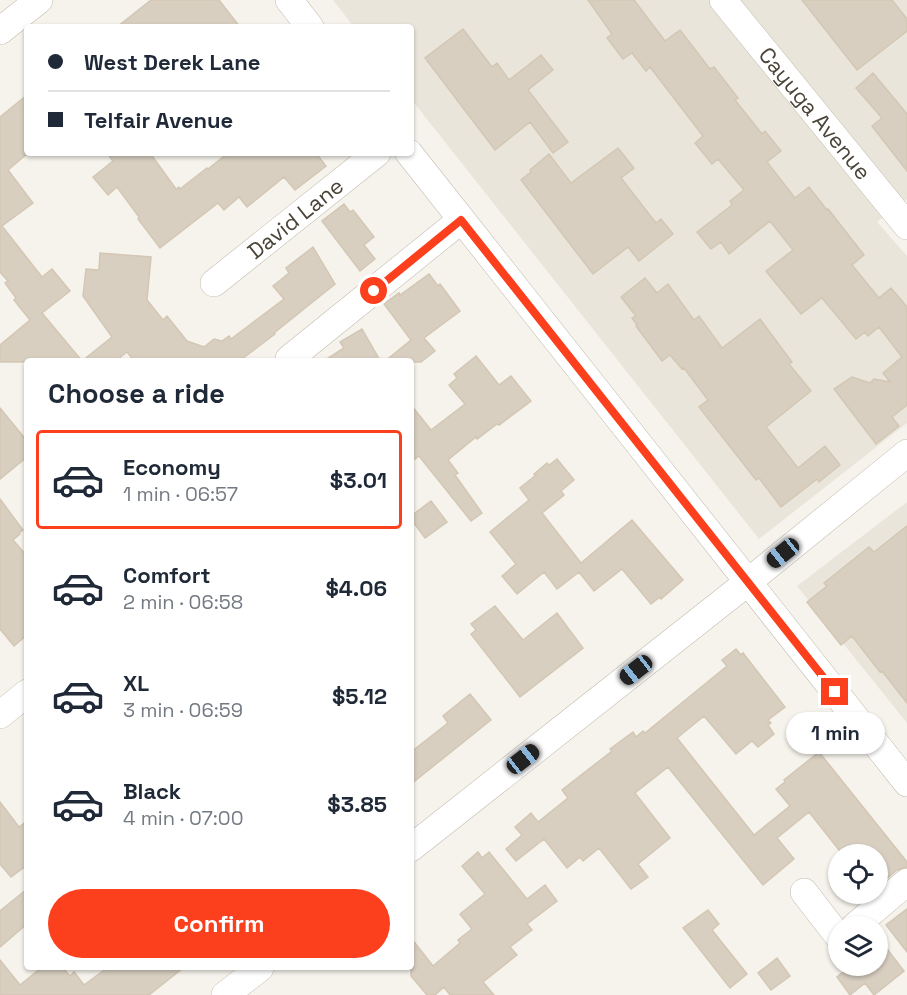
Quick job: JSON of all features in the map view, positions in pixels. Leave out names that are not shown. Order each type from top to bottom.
[{"type":"street","points":[[0,31],[39,0]]},
{"type":"street","points":[[289,0],[308,24]]},
{"type":"street","name":"Cayuga Avenue","points":[[723,0],[907,226]]},
{"type":"street","name":"David Lane","points":[[214,283],[373,156]]},
{"type":"street","points":[[411,156],[907,783]]},
{"type":"street","points":[[302,356],[461,220]]},
{"type":"street","points":[[414,846],[748,582],[907,453]]},
{"type":"street","points":[[867,916],[907,882]]},
{"type":"street","points":[[804,892],[828,932]]},
{"type":"street","points":[[225,995],[257,970]]},
{"type":"shaded area","points":[[333,0],[907,0],[907,199],[877,222],[907,256],[907,423],[759,539],[414,103],[414,24],[352,24]]},
{"type":"shaded area","points":[[907,502],[907,723],[797,586]]},
{"type":"building","points":[[151,0],[219,0],[238,24],[121,24]]},
{"type":"building","points":[[588,0],[634,0],[665,41],[680,30],[710,69],[714,67],[738,98],[735,100],[762,134],[765,131],[781,151],[767,162],[795,198],[809,187],[864,255],[852,265],[879,298],[891,288],[907,307],[907,405],[892,417],[899,426],[876,444],[834,389],[852,377],[870,383],[874,379],[890,382],[883,373],[902,357],[879,327],[868,336],[865,332],[856,339],[822,298],[801,314],[766,271],[793,250],[770,221],[729,254],[721,242],[711,249],[697,232],[732,205],[730,201],[744,190],[718,159],[712,164],[695,143],[703,136],[650,67],[646,71],[632,53],[623,59],[607,38],[612,34]]},
{"type":"building","points":[[802,0],[892,0],[907,19],[907,31],[857,70]]},
{"type":"building","points":[[463,29],[492,67],[497,63],[509,80],[541,55],[553,70],[528,90],[568,142],[553,153],[530,122],[495,150],[425,58]]},
{"type":"building","points":[[873,73],[907,114],[907,171],[872,126],[882,118],[856,88]]},
{"type":"building","points":[[24,97],[25,156],[8,170],[33,203],[2,226],[42,277],[52,269],[70,291],[42,313],[80,358],[24,358],[24,362],[0,362],[0,345],[30,320],[14,300],[16,298],[5,283],[8,281],[0,272],[0,117]]},
{"type":"building","points":[[618,148],[634,168],[621,178],[656,223],[661,219],[673,234],[639,261],[628,247],[593,274],[521,180],[549,154],[571,183]]},
{"type":"building","points":[[109,156],[152,156],[176,189],[179,187],[180,189],[224,156],[318,156],[326,166],[295,190],[284,177],[247,207],[239,197],[224,210],[218,203],[160,248],[117,187],[108,195],[93,177],[113,161]]},
{"type":"building","points":[[344,204],[350,212],[353,210],[374,237],[364,245],[375,259],[360,271],[322,221]]},
{"type":"building","points":[[313,247],[335,284],[243,358],[132,358],[127,352],[119,358],[86,358],[112,337],[83,296],[86,269],[99,270],[100,253],[151,257],[147,300],[163,320],[167,316],[187,341],[204,347],[214,339],[222,341],[229,336],[231,339],[284,299],[273,286],[289,273],[286,268]]},
{"type":"building","points":[[429,274],[438,286],[440,284],[460,311],[424,338],[435,351],[421,362],[414,362],[414,358],[389,358],[411,340],[384,304],[399,293],[400,295]]},
{"type":"building","points":[[645,278],[657,293],[668,284],[694,320],[699,316],[722,348],[760,319],[792,362],[789,364],[811,391],[766,427],[798,468],[825,446],[840,465],[819,482],[817,479],[781,507],[759,478],[756,480],[699,407],[708,400],[684,368],[682,369],[670,355],[662,361],[636,326],[632,318],[636,316],[621,297]]},
{"type":"building","points":[[362,329],[379,358],[328,358],[344,348],[340,342]]},
{"type":"building","points":[[476,356],[499,385],[511,376],[531,401],[499,425],[497,424],[477,439],[476,437],[448,460],[458,473],[455,475],[482,513],[471,521],[419,456],[414,460],[414,409],[431,430],[465,404],[449,385],[457,378],[454,374]]},
{"type":"building","points":[[0,408],[24,437],[24,459],[0,479]]},
{"type":"building","points":[[557,459],[574,480],[561,491],[564,495],[542,513],[581,563],[632,520],[683,580],[661,599],[660,597],[651,604],[622,569],[594,591],[579,572],[557,589],[544,572],[517,594],[502,576],[516,564],[490,532],[529,500],[520,488],[547,463],[549,465]]},
{"type":"building","points":[[0,499],[23,530],[13,540],[24,553],[24,638],[14,646],[0,629]]},
{"type":"building","points":[[431,501],[447,522],[425,538],[414,523],[414,514]]},
{"type":"building","points":[[907,526],[907,703],[852,636],[841,645],[807,602],[827,586],[824,583],[869,547],[874,552]]},
{"type":"building","points":[[495,606],[523,640],[557,613],[583,648],[520,697],[471,634],[476,630],[471,624]]},
{"type":"building","points":[[736,649],[741,655],[743,653],[785,707],[768,720],[771,723],[768,725],[774,734],[758,747],[752,741],[736,754],[704,716],[677,738],[754,835],[790,806],[776,789],[819,752],[907,862],[907,867],[897,870],[888,878],[888,844],[834,844],[809,812],[777,838],[794,859],[763,885],[668,767],[635,793],[670,838],[638,864],[648,877],[631,889],[599,848],[583,861],[580,857],[567,868],[544,839],[516,861],[506,849],[522,835],[515,827],[531,813],[538,822],[568,798],[562,790],[633,732],[636,737],[643,731],[645,733],[727,666],[722,660]]},
{"type":"building","points":[[470,694],[491,720],[414,782],[414,750],[448,723],[443,716]]},
{"type":"building","points":[[0,802],[19,827],[24,823],[24,867],[11,877],[0,864]]},
{"type":"building","points":[[478,852],[482,858],[489,852],[527,899],[545,885],[557,901],[527,924],[532,930],[510,947],[517,955],[483,982],[494,995],[450,995],[444,987],[435,995],[427,995],[411,976],[411,970],[414,970],[414,942],[433,966],[460,943],[458,940],[472,929],[460,914],[485,894],[462,866]]},
{"type":"building","points":[[24,891],[24,927],[0,947],[0,911]]},
{"type":"building","points":[[907,909],[907,952],[888,928],[888,923]]},
{"type":"building","points":[[708,910],[719,924],[712,930],[747,974],[730,988],[683,928]]},
{"type":"building","points":[[888,950],[904,971],[874,995],[865,983],[850,995],[837,977],[888,976]]},
{"type":"building","points":[[777,958],[790,976],[771,990],[758,973]]},
{"type":"building","points":[[0,960],[20,985],[39,970],[65,970],[70,976],[74,972],[84,985],[104,970],[180,970],[149,995],[0,995]]},
{"type":"route","points":[[374,291],[461,220],[835,692]]}]
